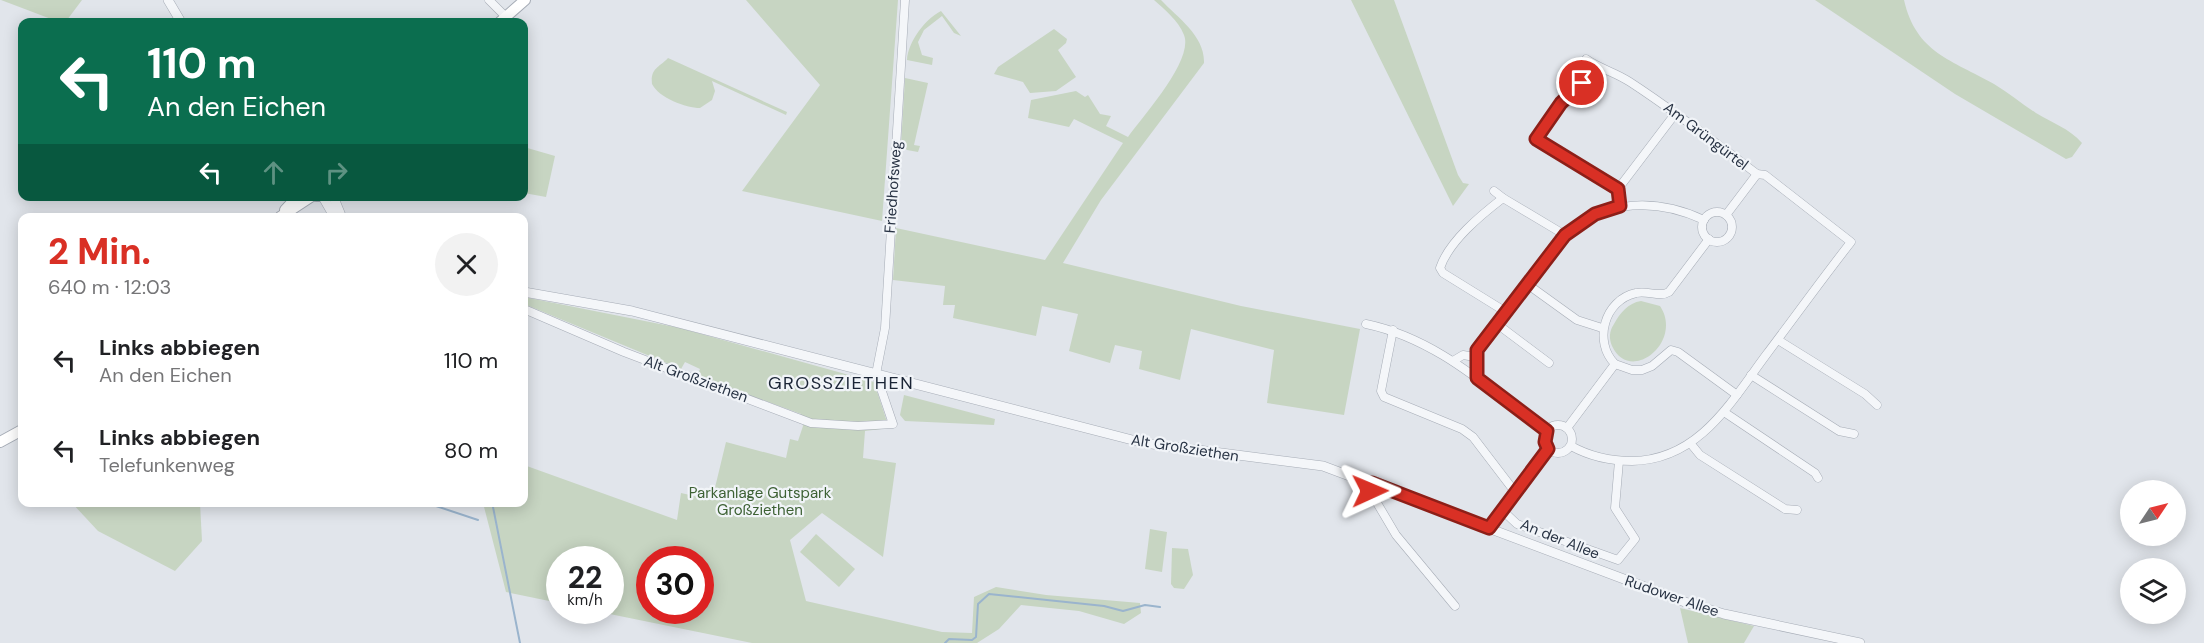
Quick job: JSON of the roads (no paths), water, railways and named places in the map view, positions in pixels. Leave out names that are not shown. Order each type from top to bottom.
[{"type":"main road","points":[[505,18],[525,0]]},
{"type":"main road","points":[[283,213],[294,201]]},
{"type":"main road","points":[[286,213],[306,201]]},
{"type":"main road","points":[[0,442],[18,432]]},
{"type":"street","points":[[168,0],[179,18]]},
{"type":"street","points":[[489,0],[502,18]]},
{"type":"street","name":"Friedhofsweg","points":[[876,374],[885,328],[905,0]]},
{"type":"street","name":"Am Grüngürtel","points":[[1586,59],[1598,68],[1620,75],[1756,174],[1766,175],[1851,242],[1778,340]]},
{"type":"street","points":[[1598,68],[1561,103],[1534,140],[1618,189]]},
{"type":"street","points":[[1620,206],[1618,189],[1675,114]]},
{"type":"street","points":[[1726,214],[1756,174]]},
{"type":"street","points":[[1494,191],[1565,235]]},
{"type":"street","points":[[1503,198],[1462,236],[1440,268],[1443,273],[1506,312]]},
{"type":"street","points":[[1477,378],[1475,357],[1477,350],[1565,235],[1595,214],[1620,206],[1659,205],[1675,208],[1704,220]]},
{"type":"street","points":[[1711,213],[1726,214],[1731,221],[1730,234],[1720,241],[1709,239],[1703,232],[1704,220],[1711,213]]},
{"type":"street","points":[[1709,239],[1669,292],[1662,295],[1644,292],[1626,297],[1619,303],[1602,328],[1602,343],[1615,364],[1632,370],[1642,370],[1652,366],[1671,350],[1737,395]]},
{"type":"street","points":[[1527,284],[1577,320],[1602,328]]},
{"type":"street","name":"Alt Großziethen","points":[[528,293],[632,311],[1144,443],[1311,464],[1372,483],[1489,528]]},
{"type":"street","name":"Alt Großziethen","points":[[528,311],[624,352],[811,423],[858,426],[893,424],[876,374]]},
{"type":"street","points":[[1366,324],[1393,330],[1425,343],[1453,360],[1547,431]]},
{"type":"street","points":[[1497,324],[1549,363]]},
{"type":"street","points":[[1393,330],[1382,391],[1384,397],[1462,429],[1473,437],[1515,492]]},
{"type":"street","points":[[1571,446],[1591,455],[1619,460],[1659,457],[1690,444],[1724,412],[1778,340],[1865,394],[1876,405]]},
{"type":"street","points":[[1453,360],[1463,355],[1475,357]]},
{"type":"street","points":[[1567,428],[1615,364]]},
{"type":"street","points":[[1751,375],[1839,431],[1854,434]]},
{"type":"street","points":[[1724,412],[1815,472],[1818,478]]},
{"type":"street","points":[[1554,426],[1567,428],[1573,438],[1571,446],[1561,453],[1548,449],[1545,442],[1547,431],[1554,426]]},
{"type":"street","points":[[1690,444],[1700,455],[1785,509],[1797,510]]},
{"type":"street","points":[[1489,528],[1548,449]]},
{"type":"street","name":"An der Allee","points":[[1502,510],[1517,524],[1617,560],[1635,539],[1615,508],[1619,460]]},
{"type":"street","points":[[1372,483],[1370,491],[1396,535],[1455,606]]},
{"type":"street","name":"Rudower Allee","points":[[1489,528],[1661,594],[1724,615],[1860,643]]},
{"type":"waterway","points":[[439,507],[478,520]]},
{"type":"waterway","points":[[493,507],[520,643]]},
{"type":"waterway","points":[[945,643],[949,639],[972,640],[976,637],[978,604],[989,594],[1104,606],[1123,611],[1145,605],[1160,607]]},
{"type":"district","name":"GROSSZIETHEN","points":[[841,383]]},
{"type":"park label","name":"Parkanlage Gutspark Großziethen","points":[[760,502]]}]
